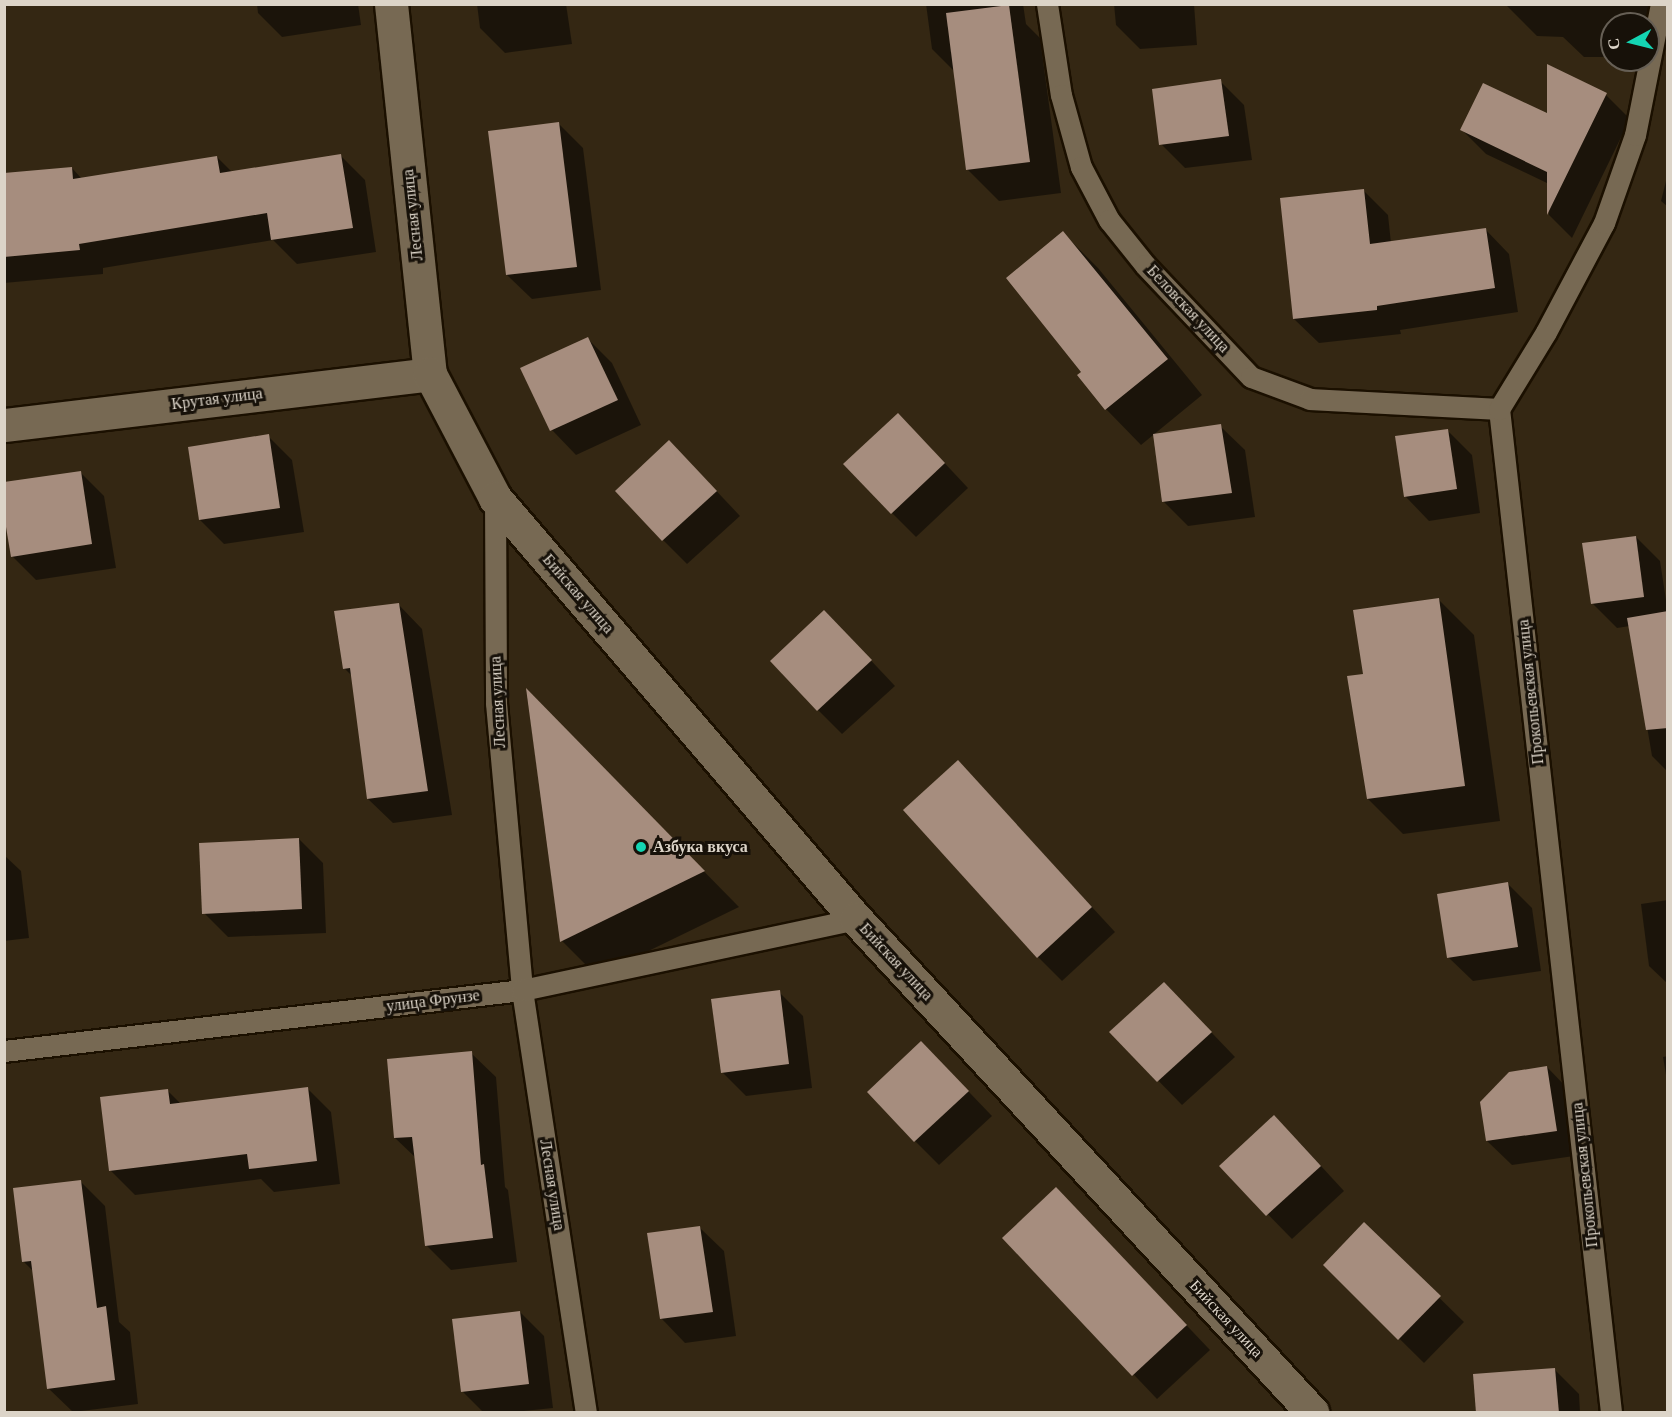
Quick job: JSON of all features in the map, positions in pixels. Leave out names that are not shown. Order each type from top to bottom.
[{"type":"street","name":"Лесная улица","points":[[391,4],[430,374],[495,498]]},
{"type":"street","name":"Крутая улица","points":[[4,424],[430,374]]},
{"type":"street","name":"Бийская улица","points":[[495,498],[856,919],[1312,1413]]},
{"type":"lane","name":"Беловская улица","points":[[1047,4],[1061,94],[1081,167],[1109,220],[1145,265],[1251,376],[1310,399],[1499,410]]},
{"type":"lane","points":[[1499,410],[1546,332],[1604,223],[1635,135],[1661,4]]},
{"type":"lane","name":"Прокопьевская улица","points":[[1499,410],[1611,1413]]},
{"type":"lane","name":"Лесная улица","points":[[495,498],[496,703],[522,990],[586,1413]]},
{"type":"lane","name":"улица Фрунзе","points":[[4,1051],[522,990],[856,919]]},
{"type":"building","points":[[1009,5],[1030,162],[966,170],[946,13]]},
{"type":"building","points":[[1547,64],[1607,93],[1547,215],[1547,172],[1460,130],[1483,83],[1547,113]]},
{"type":"building","points":[[1221,79],[1229,136],[1159,145],[1152,89]]},
{"type":"building","points":[[559,122],[577,267],[506,275],[488,131]]},
{"type":"building","points":[[341,154],[353,228],[271,240],[267,213],[79,244],[80,250],[4,257],[4,173],[72,167],[73,179],[217,156],[220,173]]},
{"type":"building","points":[[1364,189],[1370,244],[1486,228],[1495,288],[1377,306],[1377,310],[1293,319],[1280,198]]},
{"type":"building","points":[[1063,231],[1168,359],[1105,410],[1077,375],[1081,372],[1006,278]]},
{"type":"building","points":[[588,337],[618,400],[550,431],[520,368]]},
{"type":"building","points":[[898,413],[945,463],[891,514],[843,464]]},
{"type":"building","points":[[1221,424],[1232,493],[1162,502],[1153,434]]},
{"type":"building","points":[[1448,429],[1457,489],[1404,497],[1395,436]]},
{"type":"building","points":[[269,434],[280,508],[199,520],[188,447]]},
{"type":"building","points":[[669,440],[717,491],[662,541],[615,491]]},
{"type":"building","points":[[81,471],[92,544],[11,557],[4,515],[4,482]]},
{"type":"building","points":[[1636,536],[1644,597],[1591,604],[1582,543]]},
{"type":"building","points":[[1439,598],[1465,786],[1367,799],[1347,676],[1363,674],[1353,610]]},
{"type":"building","points":[[399,603],[428,791],[367,799],[350,668],[343,669],[334,611]]},
{"type":"building","points":[[824,610],[872,660],[817,711],[770,661]]},
{"type":"building","points":[[1668,611],[1668,728],[1646,730],[1627,618]]},
{"type":"building","points":[[526,688],[705,871],[560,942]]},
{"type":"building","points":[[958,760],[1092,907],[1037,958],[903,810]]},
{"type":"building","points":[[299,838],[302,909],[202,914],[199,843]]},
{"type":"building","points":[[1508,882],[1518,947],[1447,958],[1437,894]]},
{"type":"building","points":[[1164,982],[1212,1032],[1157,1082],[1109,1032]]},
{"type":"building","points":[[780,990],[789,1064],[721,1073],[711,999]]},
{"type":"building","points":[[921,1041],[969,1091],[914,1142],[867,1092]]},
{"type":"building","points":[[472,1051],[481,1165],[484,1164],[493,1238],[425,1246],[412,1137],[394,1138],[387,1059]]},
{"type":"building","points":[[1547,1066],[1557,1131],[1486,1141],[1480,1102],[1509,1072]]},
{"type":"building","points":[[308,1087],[317,1161],[249,1169],[247,1154],[109,1171],[100,1097],[168,1089],[170,1104]]},
{"type":"building","points":[[1274,1115],[1321,1166],[1266,1216],[1219,1166]]},
{"type":"building","points":[[81,1180],[97,1308],[106,1306],[115,1380],[47,1389],[31,1261],[22,1262],[13,1188]]},
{"type":"building","points":[[1056,1187],[1187,1325],[1132,1376],[1002,1238]]},
{"type":"building","points":[[1364,1222],[1441,1296],[1398,1340],[1323,1265]]},
{"type":"building","points":[[700,1226],[713,1312],[660,1319],[647,1233]]},
{"type":"building","points":[[520,1311],[529,1384],[461,1392],[452,1319]]},
{"type":"building","points":[[1555,1368],[1559,1413],[1476,1413],[1473,1374]]},
{"type":"place","name":"Азбука вкуса","points":[[641,847]]}]
